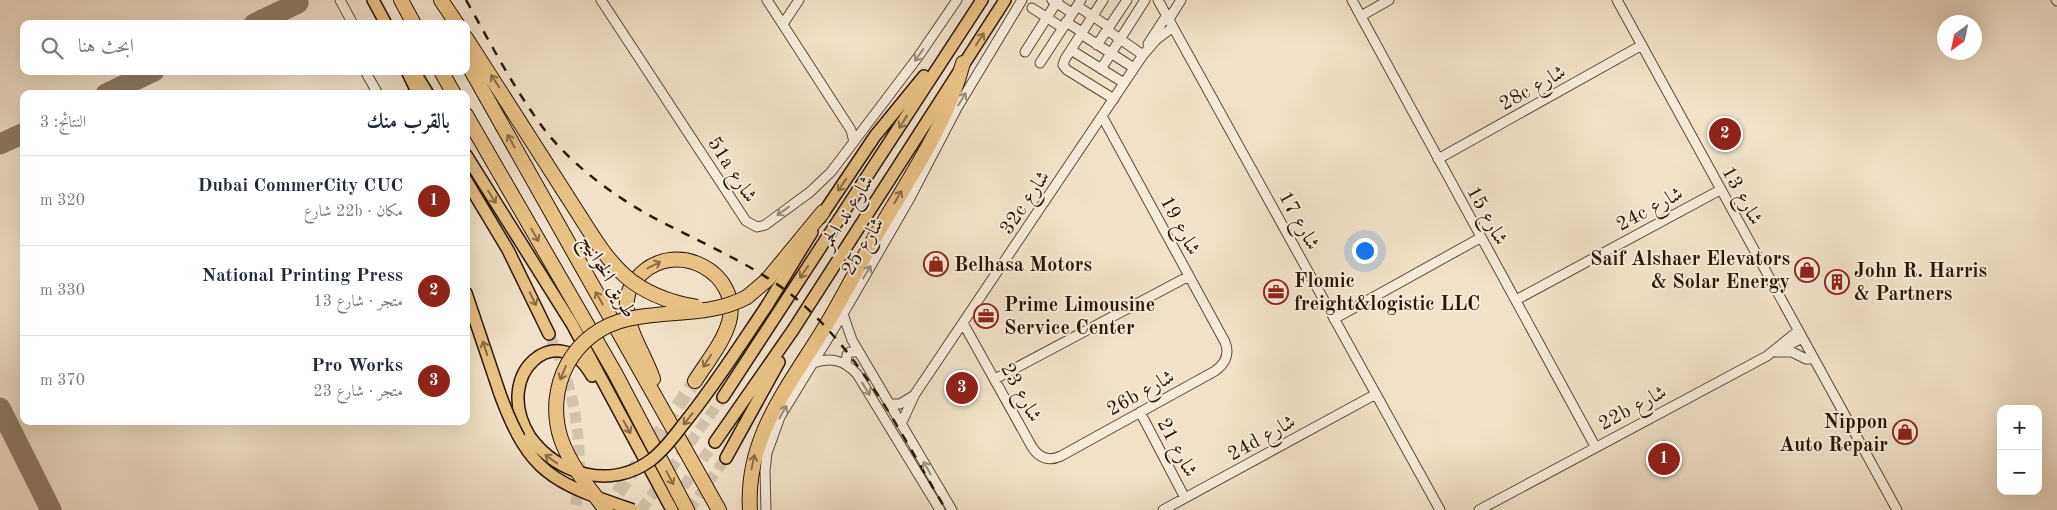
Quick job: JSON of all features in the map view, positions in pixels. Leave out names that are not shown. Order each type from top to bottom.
[{"type":"highway","points":[[401,0],[412,20]]},
{"type":"highway","points":[[432,0],[444,20]]},
{"type":"highway","points":[[441,0],[454,20]]},
{"type":"highway","points":[[470,44],[613,266],[641,289],[660,298],[710,309]]},
{"type":"highway","points":[[750,510],[752,465],[767,421],[836,309],[923,153],[952,99],[964,63]]},
{"type":"highway","name":"طريق الخوانيج","points":[[470,68],[719,510]]},
{"type":"highway","points":[[443,75],[452,90]]},
{"type":"highway","points":[[470,122],[614,373],[687,510]]},
{"type":"highway","points":[[606,510],[569,457],[559,431],[556,404],[565,368],[574,352],[586,338],[609,324],[636,317],[729,306],[747,297],[767,280],[823,212]]},
{"type":"highway","points":[[658,401],[650,369],[630,325],[627,297],[635,282],[646,269],[668,259],[692,261],[704,266],[722,284],[730,307],[725,331],[695,381]]},
{"type":"main road","points":[[373,0],[384,20]]},
{"type":"main road","name":"شارع ند الحمر","points":[[723,398],[859,191],[947,51],[982,0]]},
{"type":"main road","name":"شارع ند الحمر","points":[[715,442],[794,330],[1004,0]]},
{"type":"main road","points":[[612,400],[602,393],[589,370],[577,358],[562,351],[545,354],[530,363],[521,377],[518,386],[518,410],[530,437],[546,456],[557,463],[583,474],[617,474],[644,464],[659,453],[692,414],[766,307],[823,212],[875,136],[947,51]]},
{"type":"main road","points":[[409,75],[416,90]]},
{"type":"main road","points":[[416,75],[426,90]]},
{"type":"main road","points":[[470,161],[572,324],[672,510]]},
{"type":"main road","points":[[470,187],[508,250],[549,334]]},
{"type":"main road","points":[[470,305],[500,394],[518,438],[529,455],[545,470],[579,492],[633,510]]},
{"type":"main road","points":[[726,458],[765,390],[794,330]]},
{"type":"street","points":[[335,0],[346,20]]},
{"type":"street","points":[[340,0],[351,20]]},
{"type":"street","name":"51a شارع","points":[[601,0],[746,221],[753,227],[765,225],[825,179],[957,0]]},
{"type":"street","points":[[767,0],[852,134],[854,142]]},
{"type":"street","points":[[782,24],[799,0]]},
{"type":"street","name":"شارع 25","points":[[766,510],[764,472],[773,434],[780,417],[916,189],[957,108],[1022,0]]},
{"type":"street","points":[[1102,0],[1063,62],[1064,68],[1114,98]]},
{"type":"street","points":[[1098,45],[1127,0]]},
{"type":"street","points":[[1101,69],[1145,0]]},
{"type":"street","name":"32c شارع","points":[[901,424],[915,394],[1181,0]]},
{"type":"street","name":"شارع 15","points":[[1352,0],[1595,446]]},
{"type":"street","points":[[1361,16],[1389,0]]},
{"type":"street","name":"شارع 13","points":[[1617,0],[1897,510]]},
{"type":"street","points":[[1024,52],[1055,1],[1077,6],[1120,40],[1144,53]]},
{"type":"street","name":"شارع 17","points":[[1162,2],[1169,20],[1440,510]]},
{"type":"street","points":[[1040,63],[1077,6]]},
{"type":"street","points":[[1032,8],[1081,33],[1134,68]]},
{"type":"street","name":"32c شارع","points":[[1144,53],[1151,37],[1169,20]]},
{"type":"street","name":"28c شارع","points":[[1438,159],[1642,45]]},
{"type":"street","points":[[1071,50],[1124,84]]},
{"type":"street","points":[[368,75],[376,90]]},
{"type":"street","points":[[373,75],[382,90]]},
{"type":"street","name":"شارع 19","points":[[1102,116],[1225,342],[1227,352]]},
{"type":"street","points":[[842,118],[854,125],[865,127]]},
{"type":"street","name":"24c شارع","points":[[1516,300],[1720,190]]},
{"type":"street","points":[[1334,319],[1480,238]]},
{"type":"street","points":[[995,379],[1189,276]]},
{"type":"street","points":[[843,314],[852,340],[952,510]]},
{"type":"street","name":"شارع 23","points":[[963,324],[1036,454],[1050,460],[1061,456]]},
{"type":"street","name":"22b شارع","points":[[1479,510],[1595,446],[1771,354],[1800,334]]},
{"type":"street","points":[[846,364],[847,355],[850,352],[859,352]]},
{"type":"street","name":"26b شارع","points":[[1061,456],[1219,368],[1227,352]]},
{"type":"street","points":[[1771,354],[1792,352],[1806,359],[1814,359]]},
{"type":"street","points":[[813,363],[830,359],[846,364],[860,380],[940,510]]},
{"type":"street","points":[[890,404],[900,404],[915,394]]},
{"type":"street","name":"24d شارع","points":[[1163,510],[1376,394]]},
{"type":"street","name":"شارع 21","points":[[1140,412],[1185,498]]},
{"type":"taxiway","points":[[262,20],[298,3]]},
{"type":"taxiway","points":[[114,90],[146,75]]},
{"type":"taxiway","points":[[0,144],[20,135]]},
{"type":"taxiway","points":[[0,408],[51,510]]},
{"type":"tunnel","points":[[549,334],[566,376],[576,420],[579,464],[575,510]]},
{"type":"tunnel","points":[[606,510],[695,381]]},
{"type":"tunnel","points":[[641,510],[723,397]]},
{"type":"tunnel","points":[[674,500],[715,442]]},
{"type":"tunnel","points":[[689,510],[726,458]]},
{"type":"railway","points":[[466,0],[503,66],[533,114],[554,142],[578,165],[604,186],[645,213],[745,264],[764,276],[799,301],[822,323],[863,373],[881,400],[946,510]]},
{"type":"place","name":"National Printing Press","points":[[1725,134]]},
{"type":"place","name":"Belhasa Motors","points":[[936,264]]},
{"type":"place","name":"Saif Alshaer Elevators & Solar Energy","points":[[1807,270]]},
{"type":"place","name":"John R. Harris & Partners","points":[[1837,282]]},
{"type":"place","name":"Flomic freight&logistic LLC","points":[[1276,292]]},
{"type":"place","name":"Prime Limousine Service Center","points":[[986,316]]},
{"type":"place","name":"Pro Works","points":[[962,388]]},
{"type":"place","name":"Nippon Auto Repair","points":[[1905,432]]},
{"type":"place","name":"Dubai CommerCity CUC","points":[[1664,459]]}]
